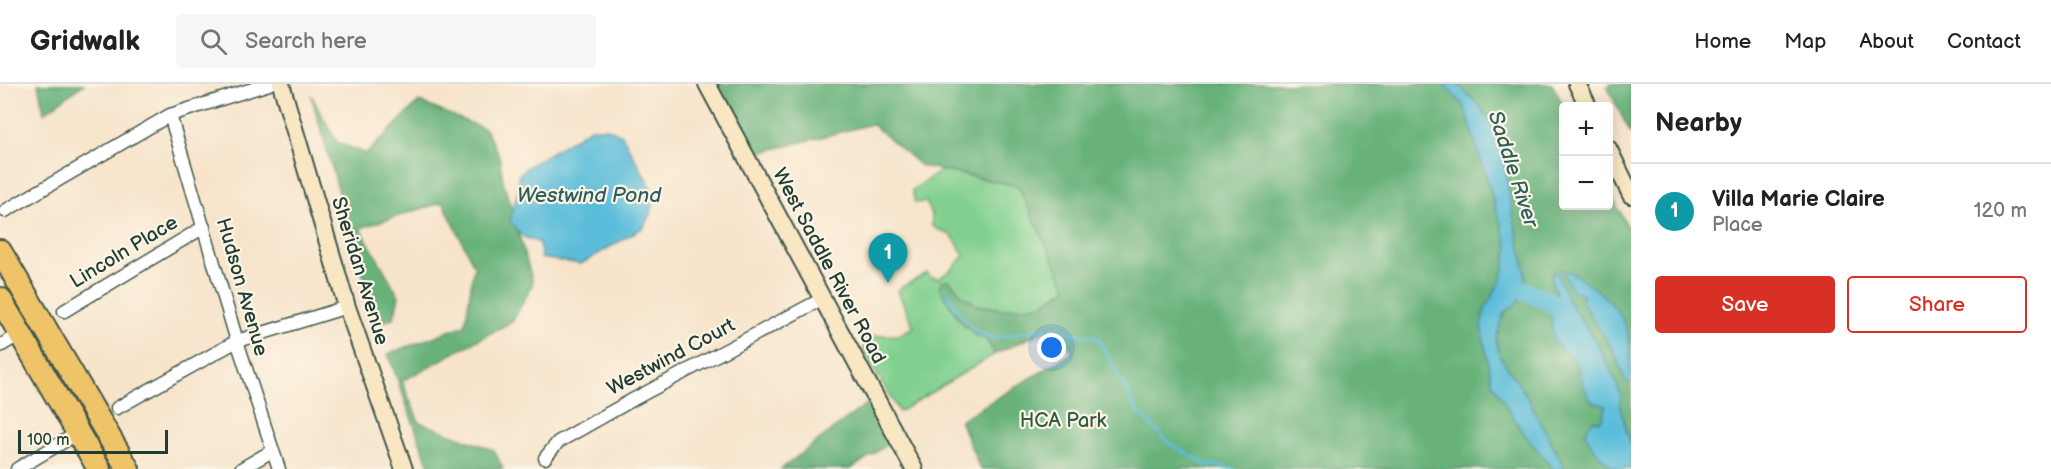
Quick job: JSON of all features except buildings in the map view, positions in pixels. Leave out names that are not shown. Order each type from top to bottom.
[{"type":"highway","points":[[0,251],[128,469]]},
{"type":"highway","points":[[0,299],[99,469]]},
{"type":"street","points":[[5,211],[170,115],[269,84]]},
{"type":"street","name":"Sheridan Avenue","points":[[281,84],[347,307],[404,469]]},
{"type":"street","name":"West Saddle River Road","points":[[707,84],[910,467]]},
{"type":"street","points":[[1582,85],[1587,102]]},
{"type":"street","name":"Hudson Avenue","points":[[170,115],[237,341],[279,469]]},
{"type":"street","points":[[1612,156],[1631,195]]},
{"type":"street","name":"Lincoln Place","points":[[64,311],[204,227]]},
{"type":"street","name":"Westwind Court","points":[[545,458],[558,442],[822,299]]},
{"type":"street","points":[[117,408],[237,341],[347,307]]},
{"type":"street","points":[[0,346],[20,334]]},
{"type":"street","points":[[17,469],[78,433]]},
{"type":"street","points":[[241,469],[272,451]]},
{"type":"green space","points":[[38,84],[84,84],[44,113]]},
{"type":"green space","name":"HCA Park","points":[[718,84],[1552,84],[1562,102],[1559,102],[1559,210],[1613,210],[1613,199],[1631,233],[1631,469],[980,469],[960,420],[1073,353],[1056,325],[995,354],[986,339],[970,330],[958,317],[939,286],[942,281],[949,280],[961,294],[977,305],[1002,309],[1041,305],[1067,289],[1018,186],[921,166],[872,124],[759,153]]},
{"type":"green space","points":[[1631,84],[1631,134],[1607,86]]},
{"type":"green space","points":[[311,95],[337,142],[366,154],[419,102],[485,129],[499,155],[503,180],[533,283],[513,321],[402,381],[419,422],[494,450],[503,469],[430,469],[388,354],[465,325],[474,266],[443,202],[360,228],[399,296],[394,318],[377,324]]},
{"type":"green space","points":[[942,170],[1018,186],[1067,288],[1041,305],[1002,309],[977,305],[961,294],[949,280],[974,335],[986,339],[995,354],[899,412],[863,350],[866,336],[898,335],[914,327],[897,290],[927,273],[931,277],[939,278],[952,269],[964,256],[952,237],[932,226],[932,216],[926,202],[915,203],[912,190]]},
{"type":"green space","points":[[869,402],[888,444],[851,469],[781,469]]},
{"type":"water","points":[[1443,84],[1457,84],[1478,104],[1488,118],[1499,143],[1525,274],[1521,295],[1513,306],[1504,312],[1496,339],[1500,357],[1525,393],[1565,469],[1553,469],[1521,430],[1492,382],[1481,326],[1485,309],[1502,278],[1508,247],[1464,106]]},
{"type":"water","name":"Westwind Pond","points":[[591,128],[607,128],[622,135],[650,186],[653,207],[644,227],[581,264],[540,258],[538,242],[521,235],[510,220],[520,185],[518,176],[527,167]]},
{"type":"water","points":[[1562,270],[1576,275],[1594,288],[1606,298],[1622,318],[1629,341],[1631,383],[1626,382],[1614,352],[1581,300],[1584,296],[1577,291],[1572,291]]},
{"type":"water","points":[[1555,272],[1569,302],[1597,343],[1616,382],[1631,447],[1631,469],[1616,468],[1606,462],[1593,447],[1585,432],[1593,420],[1602,419],[1606,406],[1593,402],[1588,397],[1575,361],[1556,344],[1553,337],[1550,312],[1551,300],[1556,293],[1552,286],[1552,274]]},
{"type":"waterway","name":"Saddle River","points":[[1515,271],[1515,286],[1550,302],[1567,319]]},
{"type":"waterway","points":[[944,289],[968,325],[984,336],[997,337],[1045,330],[1098,338],[1137,411],[1169,443],[1207,465],[1235,469]]},
{"type":"place","name":"Villa Marie Claire","points":[[888,283]]}]
